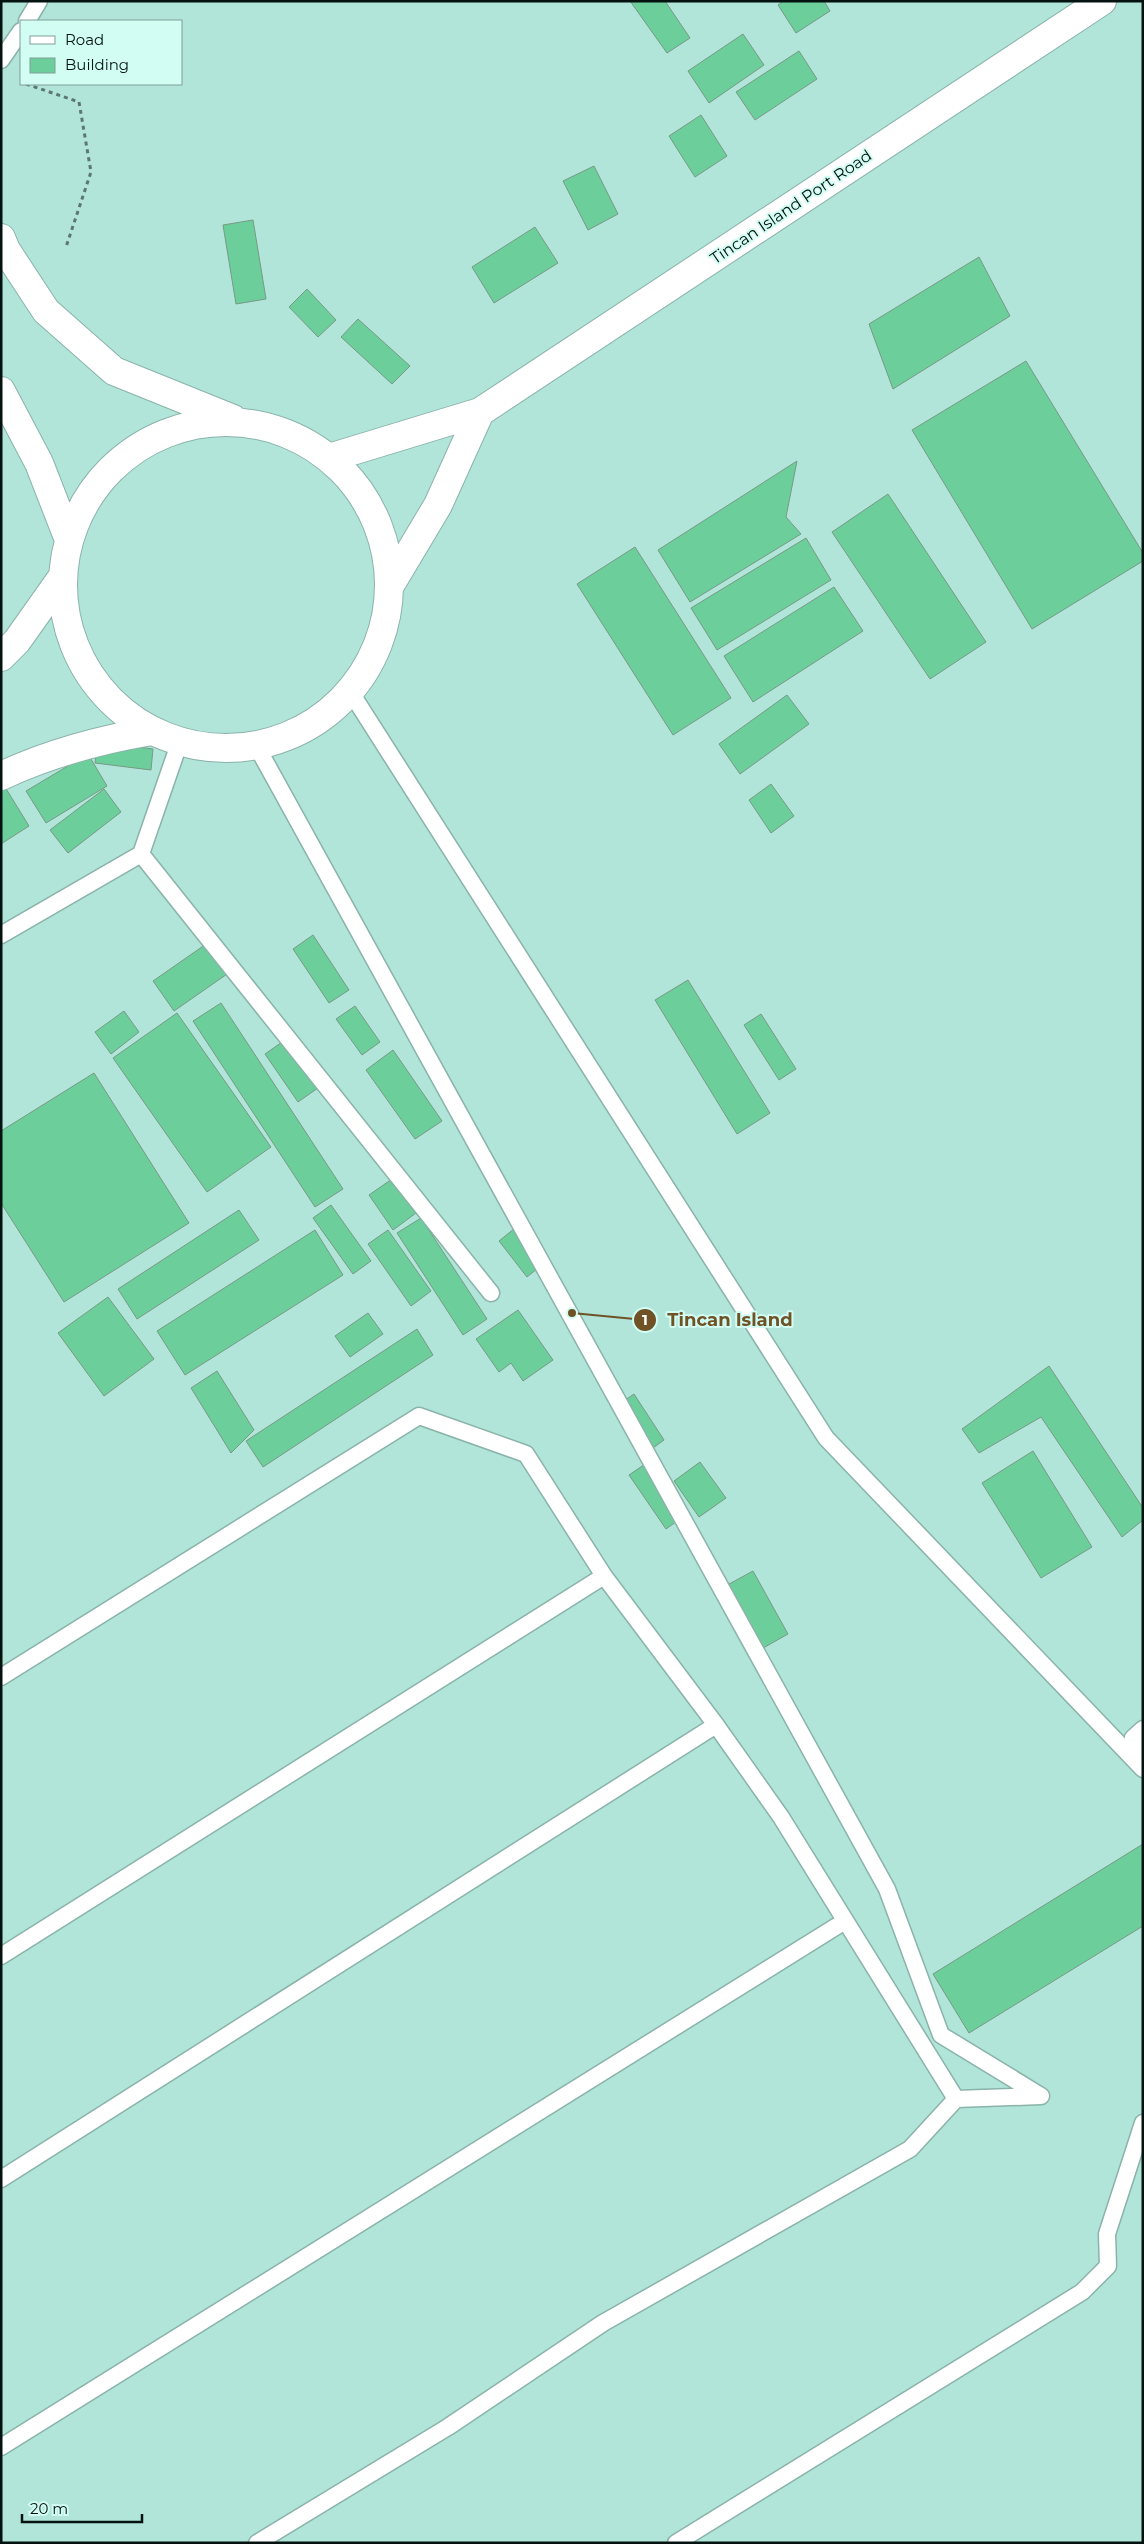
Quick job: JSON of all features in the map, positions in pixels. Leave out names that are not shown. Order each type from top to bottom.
[{"type":"street","name":"Tincan Island Port Road","points":[[329,458],[480,412],[1102,1]]},
{"type":"street","points":[[1,238],[6,250],[46,311],[114,371],[244,423]]},
{"type":"street","points":[[1,391],[39,463],[69,540]]},
{"type":"street","points":[[389,587],[438,505],[480,412]]},
{"type":"street","points":[[211,422],[244,423],[274,428],[303,440],[329,458],[350,478],[367,502],[380,529],[387,558],[389,587],[386,615],[379,642],[366,668],[350,691],[330,710],[307,726],[282,738],[256,745],[222,748],[180,742],[152,731],[125,714],[102,692],[84,667],[71,638],[64,608],[63,576],[69,540],[82,509],[99,482],[122,460],[149,441],[180,429],[211,422]]},
{"type":"street","points":[[1,658],[17,641],[63,576]]},
{"type":"street","points":[[1,776],[39,758],[112,738],[152,731]]},
{"type":"lane","points":[[28,20],[39,1]]},
{"type":"lane","points":[[1,60],[20,32]]},
{"type":"lane","points":[[350,691],[826,1438],[1143,1769]]},
{"type":"lane","points":[[1,935],[141,854],[180,742]]},
{"type":"lane","points":[[256,745],[887,1889],[941,2035],[1041,2096],[956,2099],[910,2149],[604,2323],[448,2427],[257,2543]]},
{"type":"lane","points":[[141,854],[491,1293]]},
{"type":"lane","points":[[1,1676],[419,1416],[526,1454],[604,1576],[716,1725],[781,1817],[956,2099]]},
{"type":"lane","points":[[1,1956],[604,1576]]},
{"type":"lane","points":[[1,2179],[716,1725]]},
{"type":"lane","points":[[1143,1729],[1133,1738],[1143,1762]]},
{"type":"lane","points":[[1,2447],[845,1921]]},
{"type":"lane","points":[[676,2543],[1082,2292],[1108,2266],[1107,2234],[1143,2123]]},
{"type":"path","points":[[29,85],[78,102],[91,172],[66,247]]},
{"type":"shaded area","points":[[1,1],[1143,1],[1143,2543],[1,2543]]},
{"type":"building","points":[[630,1],[665,1],[690,38],[667,53]]},
{"type":"building","points":[[783,1],[824,1],[830,11],[796,33],[778,5]]},
{"type":"building","points":[[743,34],[764,65],[709,103],[688,71]]},
{"type":"building","points":[[799,51],[817,79],[755,120],[736,92]]},
{"type":"building","points":[[701,115],[727,156],[695,177],[669,136]]},
{"type":"building","points":[[594,166],[618,214],[588,230],[563,181]]},
{"type":"building","points":[[253,220],[266,299],[236,304],[223,225]]},
{"type":"building","points":[[535,227],[558,263],[494,303],[472,267]]},
{"type":"building","points":[[979,257],[1010,316],[893,389],[869,324]]},
{"type":"building","points":[[307,289],[336,320],[318,337],[289,307]]},
{"type":"building","points":[[358,319],[410,366],[392,384],[341,337]]},
{"type":"building","points":[[1026,361],[1143,553],[1143,561],[1032,629],[912,430]]},
{"type":"building","points":[[797,461],[786,517],[801,534],[690,602],[658,550]]},
{"type":"building","points":[[888,494],[986,642],[930,679],[832,532]]},
{"type":"building","points":[[806,538],[831,580],[717,650],[691,608]]},
{"type":"building","points":[[635,547],[731,698],[673,735],[577,584]]},
{"type":"building","points":[[834,587],[863,631],[753,702],[724,656]]},
{"type":"building","points":[[787,695],[809,724],[740,774],[719,744]]},
{"type":"building","points":[[98,742],[153,749],[151,770],[95,763]]},
{"type":"building","points":[[88,754],[107,786],[46,823],[26,791]]},
{"type":"building","points":[[771,784],[794,816],[771,833],[749,800]]},
{"type":"building","points":[[5,787],[29,826],[1,844],[1,790]]},
{"type":"building","points":[[104,789],[121,812],[68,853],[50,830]]},
{"type":"building","points":[[313,935],[349,990],[329,1003],[293,949]]},
{"type":"building","points":[[209,942],[230,972],[174,1011],[153,981]]},
{"type":"building","points":[[688,980],[770,1113],[737,1134],[655,1000]]},
{"type":"building","points":[[221,1003],[343,1189],[315,1207],[193,1021]]},
{"type":"building","points":[[355,1006],[380,1042],[362,1055],[336,1019]]},
{"type":"building","points":[[124,1011],[139,1032],[111,1054],[95,1032]]},
{"type":"building","points":[[177,1013],[271,1147],[207,1192],[113,1058]]},
{"type":"building","points":[[761,1014],[796,1069],[779,1080],[744,1025]]},
{"type":"building","points":[[285,1040],[318,1088],[298,1102],[265,1054]]},
{"type":"building","points":[[393,1050],[442,1121],[415,1139],[366,1070]]},
{"type":"building","points":[[94,1073],[189,1223],[64,1302],[1,1203],[1,1131]]},
{"type":"building","points":[[392,1179],[416,1213],[393,1230],[369,1195]]},
{"type":"building","points":[[331,1205],[371,1261],[353,1274],[313,1218]]},
{"type":"building","points":[[239,1210],[259,1240],[137,1319],[118,1289]]},
{"type":"building","points":[[421,1218],[487,1319],[463,1335],[397,1233]]},
{"type":"building","points":[[520,1224],[548,1260],[527,1277],[499,1241]]},
{"type":"building","points":[[315,1230],[343,1275],[185,1375],[157,1331]]},
{"type":"building","points":[[388,1230],[431,1291],[411,1306],[368,1244]]},
{"type":"building","points":[[108,1297],[154,1359],[104,1396],[58,1333]]},
{"type":"building","points":[[518,1310],[553,1360],[523,1381],[511,1363],[499,1372],[476,1339]]},
{"type":"building","points":[[368,1313],[383,1334],[350,1357],[335,1336]]},
{"type":"building","points":[[417,1329],[433,1355],[263,1467],[246,1441]]},
{"type":"building","points":[[1049,1366],[1143,1508],[1143,1520],[1122,1537],[1041,1417],[979,1453],[962,1429]]},
{"type":"building","points":[[217,1371],[254,1430],[231,1453],[191,1388]]},
{"type":"building","points":[[634,1394],[664,1440],[646,1453],[615,1407]]},
{"type":"building","points":[[1033,1451],[1092,1547],[1041,1578],[982,1483]]},
{"type":"building","points":[[651,1460],[687,1514],[666,1529],[629,1475]]},
{"type":"building","points":[[700,1462],[726,1498],[699,1517],[674,1481]]},
{"type":"building","points":[[753,1571],[788,1634],[756,1652],[720,1589]]},
{"type":"building","points":[[1143,1844],[1143,1926],[969,2033],[933,1974]]},
{"type":"place","name":"Tincan Island","points":[[572,1313]]}]
